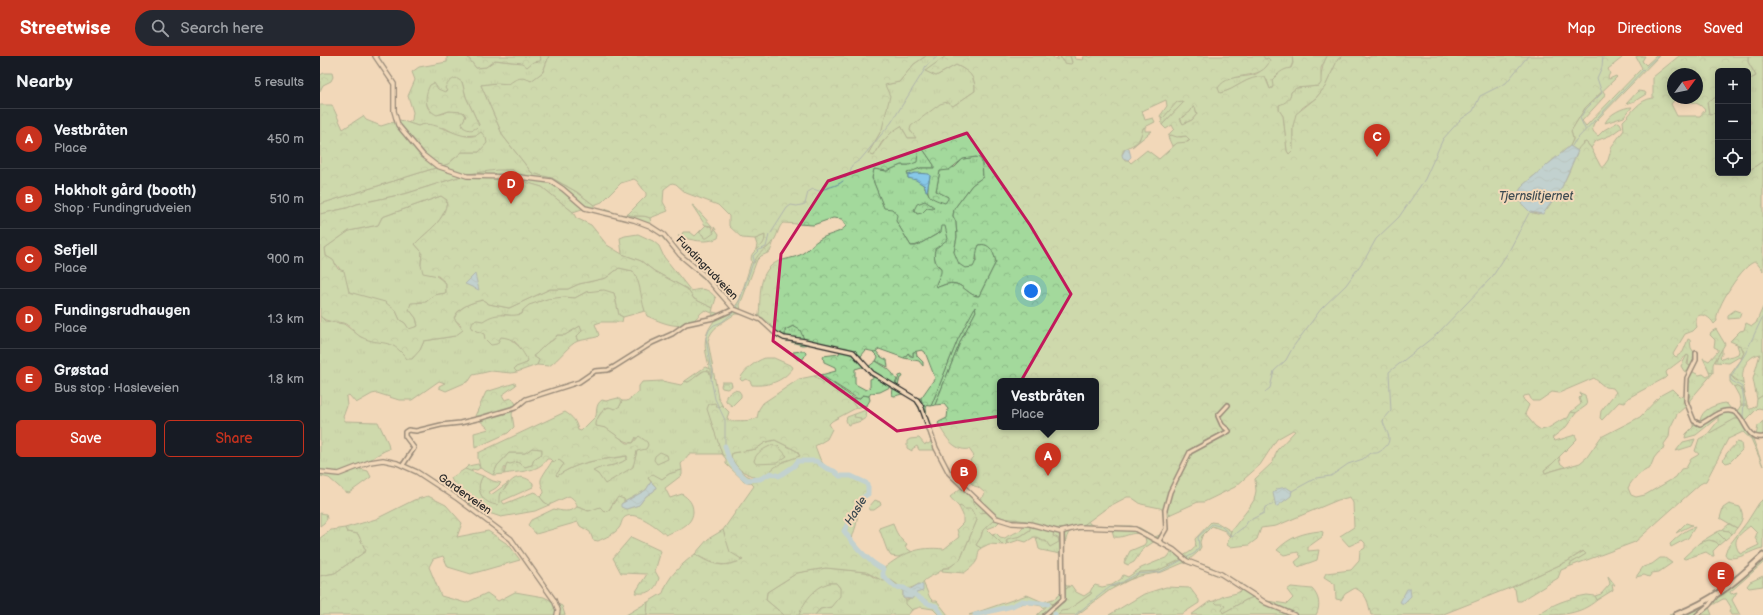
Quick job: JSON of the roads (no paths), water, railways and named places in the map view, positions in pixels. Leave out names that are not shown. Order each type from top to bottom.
[{"type":"main road","points":[[1676,615],[1715,597],[1763,556]]},
{"type":"street","name":"Fundingrudveien","points":[[376,56],[394,84],[394,111],[398,124],[423,154],[437,166],[467,176],[519,177],[551,181],[563,188],[580,205],[587,209],[634,220],[650,226],[664,235],[680,255],[700,272],[734,309],[761,320],[775,333],[784,338],[853,352],[872,373],[917,400],[921,406],[936,448],[949,473],[992,515],[1006,521],[1030,524],[1046,530],[1062,532],[1079,527],[1111,529],[1131,528],[1159,541],[1174,550],[1187,561],[1221,574],[1266,603],[1294,615]]},
{"type":"street","points":[[403,465],[414,448],[405,436],[405,432],[408,430],[416,432],[441,425],[470,421],[515,408],[526,399],[579,382],[595,371],[608,370],[652,343],[672,334],[686,324],[714,318],[734,309]]},
{"type":"street","points":[[1696,354],[1696,360],[1687,378],[1686,384],[1686,401],[1694,421],[1700,424],[1722,411],[1729,410],[1739,416],[1751,435],[1758,438],[1763,437]]},
{"type":"street","points":[[1159,541],[1165,532],[1165,510],[1172,486],[1190,452],[1229,431],[1222,424],[1218,416],[1228,405]]},
{"type":"street","name":"Garderveien","points":[[320,472],[339,474],[377,460],[403,465],[417,472],[438,485],[511,538],[554,600],[558,610],[557,615]]},
{"type":"street","points":[[1045,615],[1063,599],[1062,532]]},
{"type":"street","points":[[1697,615],[1709,605],[1715,597]]},
{"type":"water","name":"Tjernslitjernet","points":[[1570,146],[1578,151],[1561,189],[1543,214],[1530,212],[1518,200],[1518,193],[1523,185]]},
{"type":"water","points":[[1126,148],[1129,149],[1131,157],[1128,160],[1123,158],[1122,155]]},
{"type":"water","points":[[915,173],[929,174],[930,176],[927,191],[925,186],[916,180],[908,178],[908,175]]},
{"type":"water","points":[[475,274],[479,290],[465,284]]},
{"type":"water","points":[[651,482],[656,487],[654,491],[646,496],[639,505],[626,509],[621,507],[621,504],[646,490]]},
{"type":"water","points":[[1286,487],[1292,491],[1291,496],[1276,507],[1273,493],[1277,489]]},
{"type":"water","points":[[919,584],[923,585],[923,591],[916,593],[912,599],[903,598],[903,589],[909,590]]},
{"type":"water","points":[[1407,589],[1410,589],[1411,596],[1403,604],[1400,602]]},
{"type":"waterway","points":[[845,178],[850,173],[852,165],[860,160],[891,123],[925,67],[938,56]]},
{"type":"waterway","points":[[1265,392],[1270,388],[1274,371],[1286,360],[1293,347],[1321,309],[1346,285],[1366,257],[1376,239],[1399,217],[1425,179],[1443,139],[1460,120],[1473,111],[1480,96],[1506,83],[1528,56]]},
{"type":"waterway","points":[[1585,129],[1580,118],[1586,109],[1602,93],[1597,78],[1602,67],[1603,56]]},
{"type":"waterway","points":[[1646,67],[1658,56]]},
{"type":"waterway","points":[[1572,146],[1575,141],[1644,69]]},
{"type":"waterway","points":[[771,233],[787,208],[791,205],[797,206],[805,204],[808,192],[813,189],[819,191],[837,185],[843,181]]},
{"type":"waterway","points":[[1383,449],[1387,446],[1389,439],[1383,422],[1391,411],[1389,372],[1437,334],[1492,277],[1509,251],[1529,213]]},
{"type":"waterway","points":[[737,308],[754,260],[753,256],[759,250],[766,247],[769,235]]},
{"type":"waterway","points":[[725,445],[725,420],[715,399],[711,379],[713,370],[710,364],[706,338],[709,330],[714,325],[722,322],[734,312]]},
{"type":"waterway","points":[[1748,427],[1743,416],[1744,402],[1742,387],[1730,378],[1745,354],[1763,316]]},
{"type":"waterway","name":"Hasle","points":[[725,446],[728,457],[733,465],[747,480],[760,479],[771,473],[779,476],[794,466],[798,461],[816,461],[840,476],[851,476],[866,483],[868,487],[868,494],[862,498],[844,531],[866,557],[883,569],[883,576],[895,587],[904,588],[929,604],[936,606],[942,615]]},
{"type":"waterway","points":[[1292,491],[1316,478],[1331,476],[1348,464],[1363,459],[1370,453],[1378,453],[1382,450]]},
{"type":"waterway","points":[[1186,558],[1195,553],[1199,547],[1198,537],[1212,524],[1222,527],[1232,536],[1245,526],[1248,521],[1264,513],[1265,507],[1275,504]]},
{"type":"waterway","points":[[1124,581],[1137,574],[1160,572],[1182,560]]},
{"type":"waterway","points":[[1075,615],[1110,587],[1122,582]]},
{"type":"waterway","name":"Hasle","points":[[975,615],[1012,606],[1022,601],[1048,604]]},
{"type":"place","name":"Sefjell","points":[[1377,157]]},
{"type":"place","name":"Fundingsrudhaugen","points":[[511,204]]},
{"type":"place","name":"Vestbråten","points":[[1048,476]]},
{"type":"place","name":"Hokholt gård (booth)","points":[[964,492]]},
{"type":"place","name":"Grøstad","points":[[1721,595]]}]
